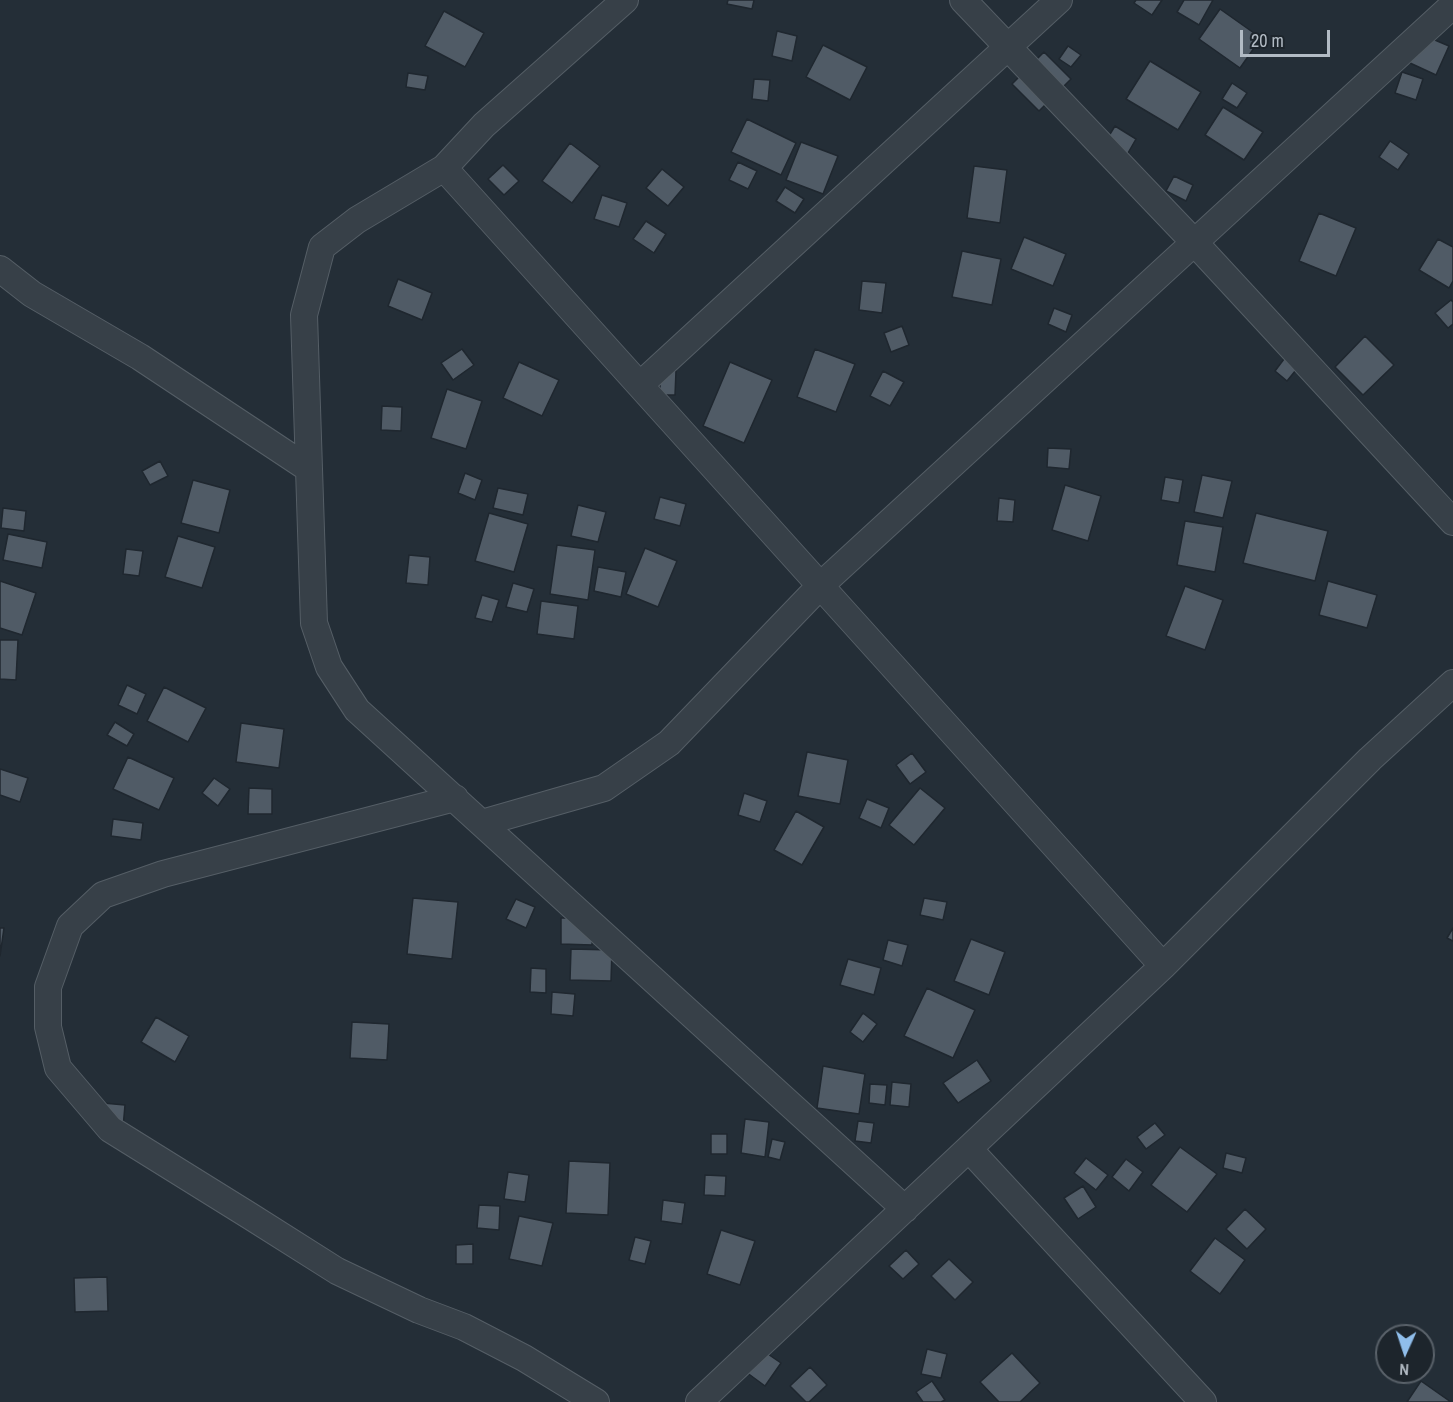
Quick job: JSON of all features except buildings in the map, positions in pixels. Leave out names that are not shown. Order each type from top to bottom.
[{"type":"street","points":[[626,0],[484,125],[444,168],[357,220],[322,248],[304,315],[314,622],[329,668],[357,710],[905,1209]]},
{"type":"street","points":[[963,0],[1194,242],[1453,522]]},
{"type":"street","points":[[640,385],[1059,0]]},
{"type":"street","points":[[482,823],[604,788],[669,743],[821,585],[1453,4]]},
{"type":"street","points":[[444,168],[1163,966]]},
{"type":"street","points":[[0,269],[32,294],[140,357],[309,469]]},
{"type":"street","points":[[699,1402],[1163,966],[1370,759],[1453,683]]},
{"type":"street","points":[[455,798],[163,874],[103,895],[70,926],[48,987],[48,1027],[55,1058],[58,1068],[111,1129],[120,1136],[338,1271],[419,1310],[464,1327],[524,1358],[596,1402]]},
{"type":"street","points":[[969,1149],[1203,1402]]}]
